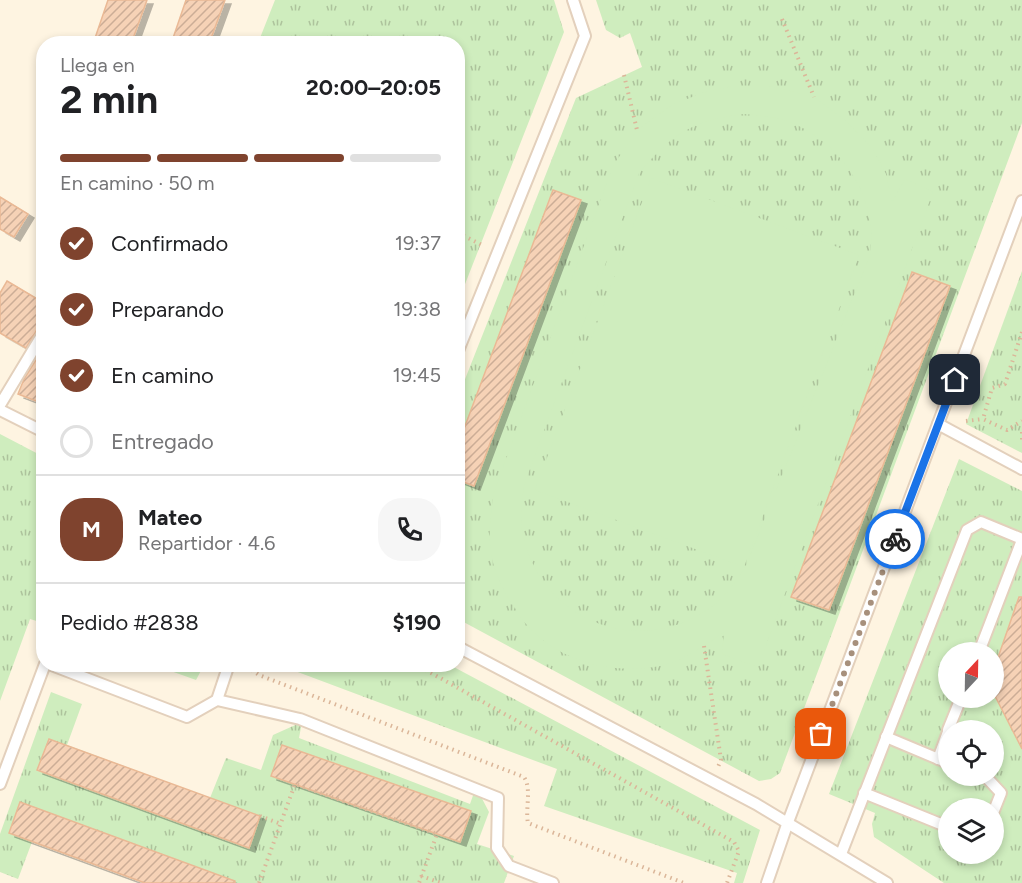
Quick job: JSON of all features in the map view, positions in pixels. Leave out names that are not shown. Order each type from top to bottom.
[{"type":"lane","points":[[465,334],[585,36],[573,0]]},
{"type":"lane","points":[[767,883],[1022,201]]},
{"type":"lane","points":[[36,346],[0,408],[36,428]]},
{"type":"lane","points":[[938,424],[1022,469]]},
{"type":"lane","points":[[841,854],[967,530],[981,522],[1022,539],[982,642]]},
{"type":"lane","points":[[465,650],[788,822],[887,883]]},
{"type":"lane","points":[[0,784],[44,672]]},
{"type":"lane","points":[[68,672],[187,717],[217,700],[226,672]]},
{"type":"lane","points":[[217,700],[300,719],[498,798],[497,848],[508,866],[553,883]]},
{"type":"lane","points":[[886,737],[938,759]]},
{"type":"lane","points":[[864,793],[938,823]]},
{"type":"path","points":[[782,19],[814,97]]},
{"type":"path","points":[[624,75],[637,130]]},
{"type":"path","points":[[465,236],[498,252]]},
{"type":"path","points":[[1022,332],[1005,384],[992,388],[983,419],[1007,430],[1022,421]]},
{"type":"path","points":[[1022,432],[1022,441]]},
{"type":"path","points":[[704,646],[721,760],[711,780]]},
{"type":"path","points":[[429,672],[734,843],[739,851],[727,883]]},
{"type":"path","points":[[259,883],[295,784],[437,834],[419,883]]},
{"type":"path","points":[[260,816],[281,824]]},
{"type":"path","points":[[422,876],[441,883]]},
{"type":"green space","points":[[275,0],[554,0],[564,32],[465,284],[465,36],[261,36]]},
{"type":"green space","points":[[596,0],[1022,0],[1022,123],[780,773],[771,779],[759,781],[465,623],[465,379],[576,98],[642,67],[630,33],[620,38],[606,30]]},
{"type":"green space","points":[[732,86],[769,86],[814,97],[846,121],[873,149],[886,174],[892,202],[905,179],[933,192],[758,667],[722,654],[724,632],[694,652],[660,666],[623,669],[605,667],[587,663],[554,648],[539,637],[519,615],[502,586],[492,558],[490,529],[494,492],[613,166],[637,130],[672,105],[702,93]],"holes":[[[744,114],[776,118],[794,124],[827,144],[840,158],[852,174],[868,209],[871,230],[870,255],[746,566],[736,582],[714,605],[686,621],[657,630],[627,630],[599,624],[573,610],[551,591],[534,566],[522,529],[521,510],[524,485],[639,173],[662,148],[684,131],[710,120]]]},
{"type":"green space","points":[[651,178],[859,255],[744,567],[535,490]]},
{"type":"green space","points":[[1022,271],[1022,453],[966,424]]},
{"type":"green space","points":[[0,434],[36,453],[36,621],[30,619],[0,701]]},
{"type":"green space","points":[[959,459],[1022,491],[1022,883],[944,883],[874,837],[872,824],[875,813],[829,794]]},
{"type":"green space","points":[[174,672],[200,672],[196,680]]},
{"type":"green space","points":[[298,672],[463,672],[760,830],[743,883],[734,883],[737,873],[544,806],[557,769]]},
{"type":"green space","points":[[51,692],[82,704],[67,745],[210,798],[226,758],[261,770],[273,735],[302,722],[299,738],[470,804],[476,787],[489,812],[477,844],[514,856],[504,883],[145,883],[32,842],[18,879],[0,872],[0,834]]},
{"type":"building","points":[[108,0],[147,0],[134,36],[96,36]]},
{"type":"building","points":[[186,0],[225,0],[212,36],[174,36]]},
{"type":"building","points":[[553,190],[581,200],[474,486],[465,483],[465,426]]},
{"type":"building","points":[[0,197],[28,214],[14,237],[0,229]]},
{"type":"building","points":[[912,272],[950,286],[829,610],[791,597]]},
{"type":"building","points":[[7,281],[36,298],[36,331],[26,348],[0,333],[0,293]]},
{"type":"building","points":[[36,360],[36,401],[18,394]]},
{"type":"building","points":[[1019,597],[1022,597],[1022,749],[1001,708],[1004,708],[1003,642]]},
{"type":"building","points":[[49,739],[260,816],[249,848],[37,770]]},
{"type":"building","points":[[282,745],[471,811],[460,842],[271,776]]},
{"type":"building","points":[[20,802],[235,881],[235,883],[145,883],[9,833]]},
{"type":"way so far","points":[[821,734],[895,539]]},
{"type":"route","points":[[895,539],[955,380]]}]
